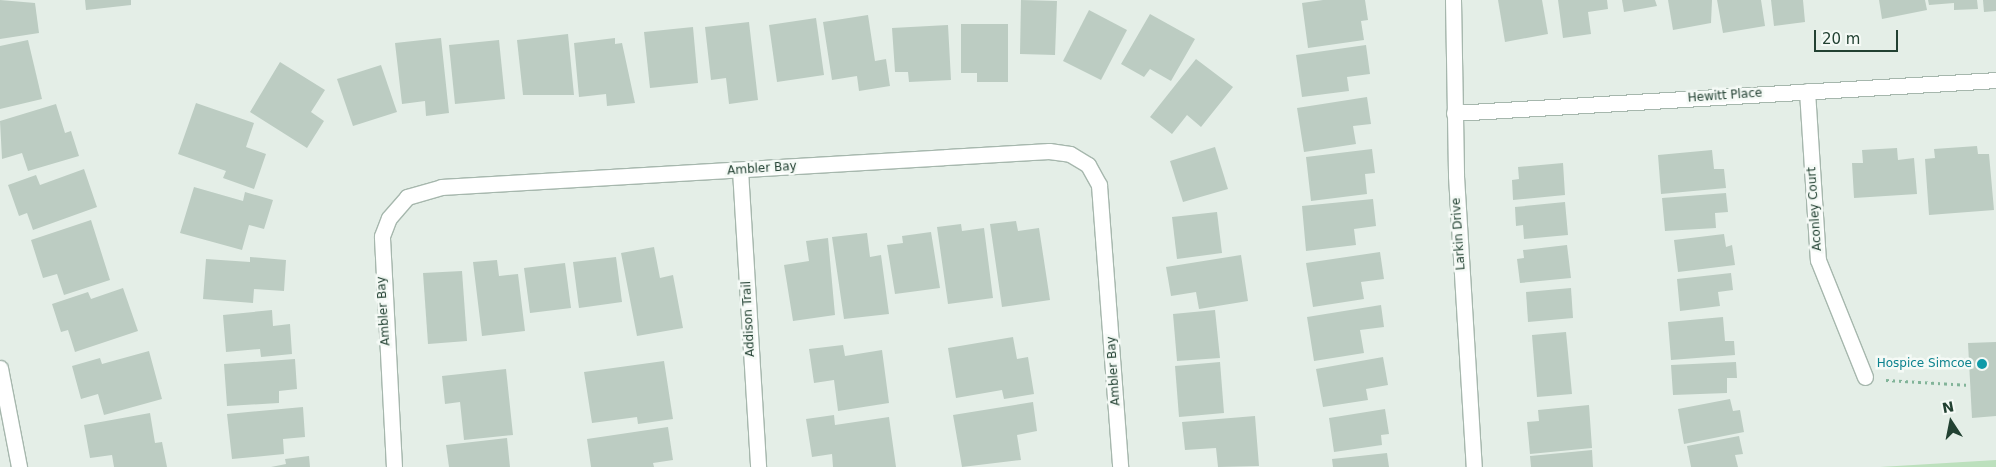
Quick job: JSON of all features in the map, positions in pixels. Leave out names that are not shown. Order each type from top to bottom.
[{"type":"street","name":"Larkin Drive","points":[[1453,0],[1454,113],[1474,467]]},
{"type":"street","name":"Hewitt Place","points":[[1454,113],[1996,80]]},
{"type":"street","name":"Aconley Court","points":[[1807,91],[1818,260],[1865,377]]},
{"type":"street","name":"Ambler Bay","points":[[394,467],[381,242],[389,218],[407,197],[441,187],[1050,151],[1070,154],[1088,165],[1099,185],[1104,214],[1120,467]]},
{"type":"street","name":"Addison Trail","points":[[740,170],[758,467]]},
{"type":"street","points":[[0,368],[19,467]]},
{"type":"path","points":[[1865,377],[1970,385]]},
{"type":"green space","points":[[1996,460],[1996,467],[1880,467]]},
{"type":"building","points":[[0,0],[35,3],[39,33],[0,39]]},
{"type":"building","points":[[85,0],[131,0],[131,5],[86,10]]},
{"type":"building","points":[[1021,0],[1057,1],[1055,55],[1020,54]]},
{"type":"building","points":[[1323,0],[1365,0],[1368,20],[1361,21],[1364,40],[1308,48],[1302,3]]},
{"type":"building","points":[[1498,0],[1542,0],[1548,34],[1505,42]]},
{"type":"building","points":[[1558,0],[1607,0],[1608,9],[1588,12],[1591,34],[1563,38]]},
{"type":"building","points":[[1622,0],[1655,0],[1657,6],[1624,12]]},
{"type":"building","points":[[1668,0],[1712,0],[1711,23],[1673,30]]},
{"type":"building","points":[[1717,0],[1761,0],[1765,26],[1723,33]]},
{"type":"building","points":[[1771,0],[1803,0],[1805,22],[1774,26]]},
{"type":"building","points":[[1879,0],[1925,0],[1927,10],[1882,19]]},
{"type":"building","points":[[1928,0],[1977,0],[1978,9],[1954,10],[1954,3],[1929,5]]},
{"type":"building","points":[[1983,0],[1996,0],[1996,11],[1984,12]]},
{"type":"building","points":[[1089,10],[1127,30],[1101,80],[1063,61]]},
{"type":"building","points":[[1150,14],[1195,39],[1171,81],[1150,69],[1144,77],[1121,64]]},
{"type":"building","points":[[868,15],[875,61],[886,59],[890,86],[859,91],[857,76],[832,80],[823,22]]},
{"type":"building","points":[[816,18],[824,75],[777,82],[769,25]]},
{"type":"building","points":[[749,22],[758,100],[729,104],[726,78],[711,80],[705,27]]},
{"type":"building","points":[[961,24],[1008,24],[1008,82],[977,82],[977,73],[961,73]]},
{"type":"building","points":[[948,25],[951,80],[909,82],[908,72],[895,72],[892,28]]},
{"type":"building","points":[[693,27],[698,83],[650,88],[644,32]]},
{"type":"building","points":[[568,34],[574,95],[523,95],[517,40]]},
{"type":"building","points":[[441,38],[449,113],[426,116],[425,101],[402,104],[395,43]]},
{"type":"building","points":[[615,38],[615,44],[622,43],[635,103],[607,106],[606,94],[579,97],[574,43]]},
{"type":"building","points":[[28,40],[42,99],[0,109],[0,46]]},
{"type":"building","points":[[499,40],[505,99],[455,104],[449,45]]},
{"type":"building","points":[[1366,45],[1370,74],[1347,77],[1349,91],[1302,97],[1296,55]]},
{"type":"building","points":[[1196,59],[1233,87],[1201,127],[1187,115],[1172,134],[1150,117]]},
{"type":"building","points":[[280,62],[325,90],[311,112],[324,121],[307,148],[250,112]]},
{"type":"building","points":[[381,65],[397,112],[353,126],[337,79]]},
{"type":"building","points":[[1367,97],[1371,124],[1353,126],[1356,144],[1304,152],[1297,108]]},
{"type":"building","points":[[196,103],[254,123],[246,147],[266,154],[254,189],[223,178],[226,171],[178,154]]},
{"type":"building","points":[[56,104],[65,133],[71,131],[79,156],[28,171],[22,153],[2,159],[0,121]]},
{"type":"building","points":[[1977,146],[1978,154],[1989,154],[1994,210],[1929,215],[1925,159],[1935,158],[1934,149]]},
{"type":"building","points":[[1215,147],[1228,189],[1183,202],[1170,161]]},
{"type":"building","points":[[1897,148],[1898,160],[1914,158],[1917,194],[1854,198],[1852,163],[1863,163],[1862,150]]},
{"type":"building","points":[[1372,149],[1375,173],[1365,174],[1367,194],[1311,201],[1306,157]]},
{"type":"building","points":[[1712,150],[1714,169],[1724,169],[1726,188],[1661,194],[1658,155]]},
{"type":"building","points":[[1563,163],[1565,195],[1513,200],[1512,180],[1519,179],[1518,167]]},
{"type":"building","points":[[84,169],[97,207],[33,230],[27,213],[19,216],[8,185],[36,175],[40,185]]},
{"type":"building","points":[[194,187],[243,201],[245,192],[273,200],[264,229],[249,225],[242,250],[180,233]]},
{"type":"building","points":[[1726,193],[1728,212],[1715,213],[1716,228],[1665,231],[1662,198]]},
{"type":"building","points":[[1373,199],[1376,226],[1354,229],[1356,245],[1306,251],[1302,206]]},
{"type":"building","points":[[1565,202],[1568,235],[1524,239],[1523,225],[1516,226],[1515,207]]},
{"type":"building","points":[[1217,212],[1222,253],[1177,259],[1172,217]]},
{"type":"building","points":[[91,220],[110,280],[64,295],[57,274],[43,278],[31,240]]},
{"type":"building","points":[[1016,221],[1018,231],[1039,228],[1050,300],[1002,307],[990,224]]},
{"type":"building","points":[[961,224],[962,231],[984,228],[993,298],[948,304],[937,227]]},
{"type":"building","points":[[931,232],[940,288],[895,294],[887,245],[903,243],[902,236]]},
{"type":"building","points":[[867,233],[870,257],[881,255],[889,314],[844,319],[832,237]]},
{"type":"building","points":[[1724,234],[1726,247],[1732,245],[1735,265],[1678,272],[1674,240]]},
{"type":"building","points":[[828,238],[835,315],[793,321],[784,265],[809,261],[806,241]]},
{"type":"building","points":[[1567,245],[1571,278],[1520,283],[1517,259],[1524,258],[1523,250]]},
{"type":"building","points":[[654,247],[660,278],[673,275],[683,328],[637,336],[621,253]]},
{"type":"building","points":[[1380,252],[1384,279],[1361,282],[1364,299],[1313,307],[1306,263]]},
{"type":"building","points":[[1241,255],[1248,301],[1199,309],[1196,292],[1171,296],[1166,267]]},
{"type":"building","points":[[250,257],[286,260],[284,291],[254,289],[253,303],[203,299],[206,259],[250,262]]},
{"type":"building","points":[[616,257],[622,302],[579,308],[573,262]]},
{"type":"building","points":[[497,260],[499,276],[518,274],[525,331],[482,336],[473,262]]},
{"type":"building","points":[[565,263],[571,308],[530,313],[524,268]]},
{"type":"building","points":[[462,271],[467,341],[428,344],[423,273]]},
{"type":"building","points":[[1731,273],[1733,290],[1718,292],[1720,306],[1680,311],[1677,279]]},
{"type":"building","points":[[123,288],[138,331],[75,352],[68,330],[61,332],[52,304],[88,292],[91,299]]},
{"type":"building","points":[[1571,288],[1573,318],[1528,322],[1526,292]]},
{"type":"building","points":[[1381,305],[1384,327],[1360,330],[1364,353],[1314,361],[1307,317]]},
{"type":"building","points":[[272,310],[273,326],[290,324],[292,354],[261,357],[260,349],[226,352],[223,315]]},
{"type":"building","points":[[1215,310],[1220,358],[1177,361],[1173,314]]},
{"type":"building","points":[[1723,317],[1725,341],[1734,341],[1735,355],[1671,360],[1668,322]]},
{"type":"building","points":[[1566,332],[1572,394],[1537,397],[1532,335]]},
{"type":"building","points":[[1013,337],[1017,359],[1028,357],[1034,394],[1004,399],[1002,390],[956,398],[948,348]]},
{"type":"building","name":"Hospice Simcoe","points":[[1996,342],[1996,416],[1972,418],[1968,343]]},
{"type":"building","points":[[843,345],[845,356],[882,350],[889,403],[838,411],[834,380],[814,383],[809,349]]},
{"type":"building","points":[[149,351],[162,399],[104,415],[98,394],[81,399],[72,366],[100,358],[102,364]]},
{"type":"building","points":[[1383,357],[1388,385],[1366,389],[1368,400],[1323,407],[1316,369]]},
{"type":"building","points":[[295,359],[297,389],[279,391],[279,403],[227,406],[224,364]]},
{"type":"building","points":[[664,361],[673,419],[638,424],[637,417],[592,423],[584,372]]},
{"type":"building","points":[[1220,362],[1224,413],[1179,417],[1175,366]]},
{"type":"building","points":[[1736,362],[1737,378],[1727,378],[1727,393],[1673,395],[1671,365]]},
{"type":"building","points":[[506,369],[513,435],[464,440],[460,402],[445,404],[442,376]]},
{"type":"building","points":[[1730,399],[1733,411],[1740,410],[1744,432],[1684,444],[1678,409]]},
{"type":"building","points":[[1033,402],[1037,431],[1017,435],[1021,460],[962,467],[953,415]]},
{"type":"building","points":[[1589,405],[1592,448],[1530,454],[1527,422],[1539,421],[1538,410]]},
{"type":"building","points":[[303,407],[305,437],[283,439],[284,454],[232,459],[227,414]]},
{"type":"building","points":[[1385,409],[1389,434],[1381,435],[1382,445],[1334,452],[1329,418]]},
{"type":"building","points":[[150,413],[155,443],[162,442],[167,467],[114,467],[112,455],[90,458],[84,425]]},
{"type":"building","points":[[834,415],[835,425],[889,417],[896,467],[833,467],[832,454],[812,457],[806,419]]},
{"type":"building","points":[[1255,416],[1259,466],[1218,467],[1216,448],[1185,450],[1182,422]]},
{"type":"building","points":[[668,427],[673,460],[653,463],[654,467],[591,467],[587,439]]},
{"type":"building","points":[[1739,436],[1743,454],[1735,455],[1738,467],[1691,467],[1687,446]]},
{"type":"building","points":[[507,438],[510,467],[449,467],[446,445]]},
{"type":"building","points":[[1592,450],[1593,467],[1531,467],[1530,456]]},
{"type":"building","points":[[1387,453],[1389,467],[1333,467],[1332,459]]},
{"type":"building","points":[[309,456],[310,467],[271,467],[286,464],[285,459]]},
{"type":"place","name":"Hospice Simcoe","points":[[1982,364]]}]
